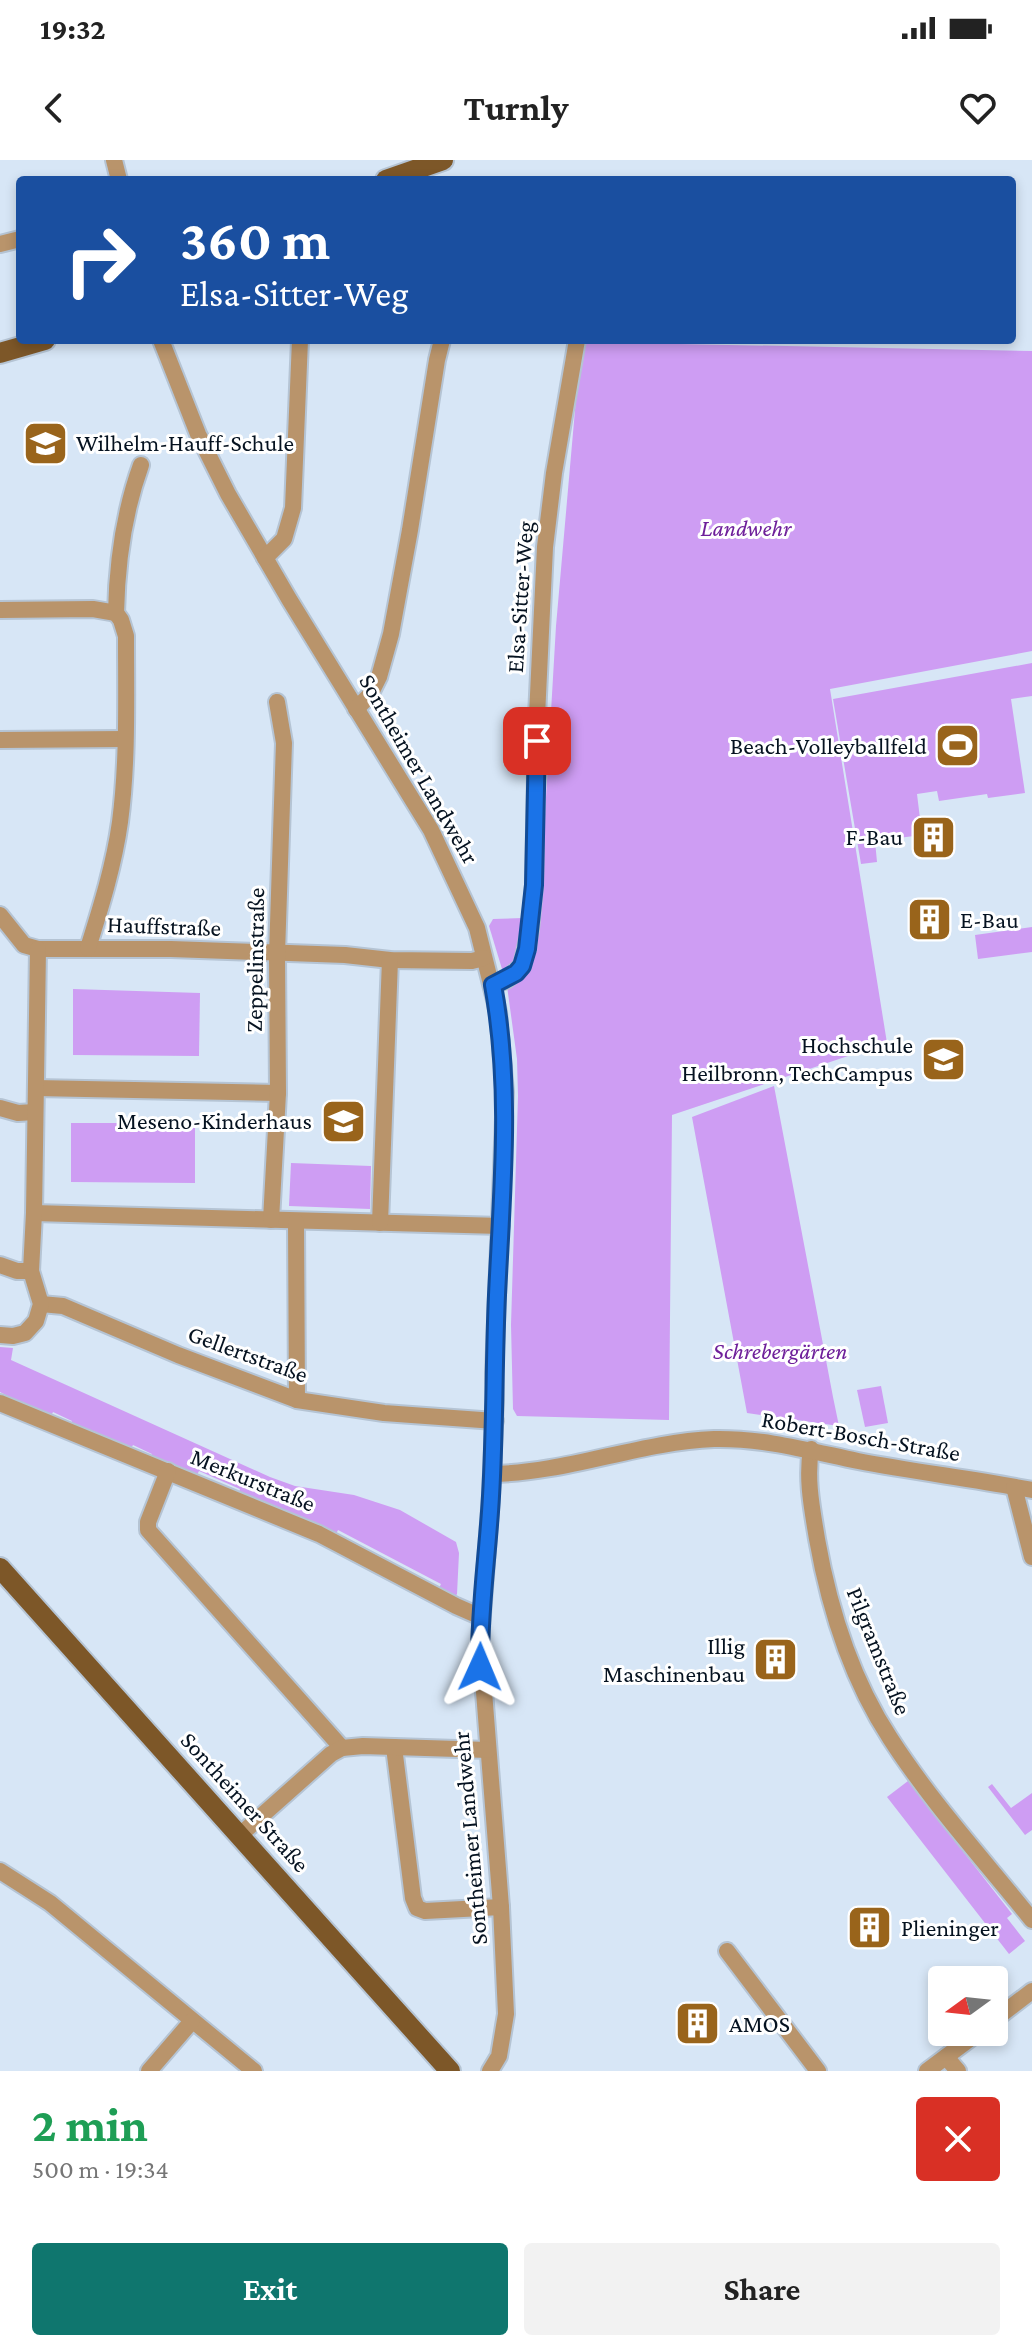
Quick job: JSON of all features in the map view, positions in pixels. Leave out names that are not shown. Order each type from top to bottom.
[{"type":"main road","points":[[397,176],[443,160]]},
{"type":"main road","points":[[0,353],[31,344]]},
{"type":"main road","name":"Sontheimer Straße","points":[[0,1568],[450,2071]]},
{"type":"street","name":"Sontheimer Landwehr","points":[[163,344],[198,434],[228,494],[440,846],[473,919],[493,985],[502,1037],[505,1092],[494,1373],[495,1421],[480,1667],[501,1907],[506,2014],[499,2056],[490,2071]]},
{"type":"street","points":[[265,558],[284,539],[293,508],[300,344]]},
{"type":"street","points":[[356,709],[370,695],[379,677],[391,634],[441,344]]},
{"type":"street","name":"Elsa-Sitter-Weg","points":[[493,985],[506,980],[522,966],[528,940],[534,885],[537,716],[545,547],[576,344]]},
{"type":"street","points":[[88,948],[104,898],[120,824],[126,636],[116,613],[121,546],[141,465]]},
{"type":"street","points":[[0,610],[93,609],[116,613]]},
{"type":"street","name":"Zeppelinstraße","points":[[271,1220],[278,1093],[277,954],[284,732],[277,702]]},
{"type":"street","points":[[0,740],[124,739]]},
{"type":"street","points":[[0,915],[24,945],[38,949],[31,1271],[41,1304],[36,1321],[25,1333],[0,1335]]},
{"type":"street","name":"Hauffstraße","points":[[38,949],[345,955],[390,960],[472,961],[484,958]]},
{"type":"street","points":[[380,1223],[390,960]]},
{"type":"street","points":[[36,1088],[278,1093]]},
{"type":"street","points":[[0,1108],[18,1113],[35,1112]]},
{"type":"street","points":[[34,1213],[501,1226]]},
{"type":"street","points":[[296,1222],[297,1400]]},
{"type":"street","points":[[0,1265],[17,1271],[31,1271]]},
{"type":"street","name":"Gellertstraße","points":[[41,1304],[63,1306],[178,1355],[297,1400],[384,1413],[495,1421]]},
{"type":"street","name":"Merkurstraße","points":[[0,1403],[319,1534],[481,1617]]},
{"type":"street","name":"Robert-Bosch-Straße","points":[[492,1474],[522,1472],[683,1441],[751,1440],[1032,1490]]},
{"type":"street","name":"Pilgramstraße","points":[[811,1449],[808,1483],[821,1559],[833,1608],[862,1684],[879,1720],[904,1758],[1032,1920]]},
{"type":"street","points":[[168,1471],[148,1522],[148,1530],[342,1748]]},
{"type":"street","points":[[1014,1487],[1032,1557]]},
{"type":"street","points":[[394,1747],[413,1898],[417,1908],[425,1911],[501,1907]]},
{"type":"street","points":[[240,1835],[319,1764],[342,1748],[488,1750]]},
{"type":"street","points":[[0,1871],[50,1903],[254,2071]]},
{"type":"street","points":[[727,1951],[818,2071]]},
{"type":"street","points":[[1008,2009],[1032,1991]]},
{"type":"street","points":[[149,2071],[192,2021]]},
{"type":"street","points":[[927,2071],[961,2046]]},
{"type":"street","points":[[946,2057],[958,2071]]},
{"type":"green space","name":"Landwehr","points":[[581,344],[1032,351],[1032,651],[830,689],[887,1043],[672,1115],[669,1420],[517,1416],[513,1409],[511,1325],[518,1096],[517,1059],[507,986],[531,953],[537,952],[556,626]]},
{"type":"green space","points":[[1032,663],[1032,696],[1011,699],[1025,793],[988,798],[987,794],[939,801],[937,791],[917,794],[922,835],[875,841],[877,862],[861,864],[833,699]]},
{"type":"green space","points":[[523,918],[518,961],[508,969],[502,969],[489,926],[493,919]]},
{"type":"green space","points":[[1032,927],[1032,952],[978,959],[975,935]]},
{"type":"green space","points":[[73,989],[200,993],[199,1056],[73,1055]]},
{"type":"green space","name":"Schrebergärten","points":[[774,1086],[839,1426],[747,1413],[692,1117]]},
{"type":"green space","points":[[71,1123],[195,1123],[195,1183],[71,1182]]},
{"type":"green space","points":[[291,1163],[371,1166],[370,1209],[289,1206]]},
{"type":"green space","points":[[0,1347],[13,1348],[11,1360],[270,1477],[295,1486],[354,1495],[400,1510],[456,1542],[459,1553],[457,1594],[455,1597],[438,1590],[441,1584],[338,1530],[335,1536],[238,1495],[240,1489],[199,1471],[196,1477],[150,1459],[152,1454],[133,1445],[130,1450],[70,1427],[72,1421],[53,1412],[50,1418],[0,1392]]},
{"type":"green space","points":[[881,1386],[888,1423],[865,1427],[857,1390]]},
{"type":"green space","points":[[908,1781],[1012,1914],[1007,1918],[1025,1941],[1009,1954],[887,1797]]},
{"type":"green space","points":[[992,1784],[1011,1808],[1032,1793],[1032,1830],[1025,1835],[988,1787]]},
{"type":"place","name":"Wilhelm-Hauff-Schule","points":[[45,443]]},
{"type":"place","name":"Beach-Volleyballfeld","points":[[958,746]]},
{"type":"place","name":"F-Bau","points":[[934,837]]},
{"type":"place","name":"E-Bau","points":[[929,920]]},
{"type":"place","name":"Hochschule Heilbronn, TechCampus","points":[[944,1059]]},
{"type":"place","name":"Meseno-Kinderhaus","points":[[343,1121]]},
{"type":"place","name":"Illig Maschinenbau","points":[[776,1660]]},
{"type":"place","name":"Plieninger","points":[[870,1928]]},
{"type":"place","name":"AMOS","points":[[698,2024]]},
{"type":"route","points":[[480,1667],[495,1421],[494,1373],[505,1132],[503,1055],[493,985],[516,973],[522,966],[527,949],[534,885],[537,741]]}]
